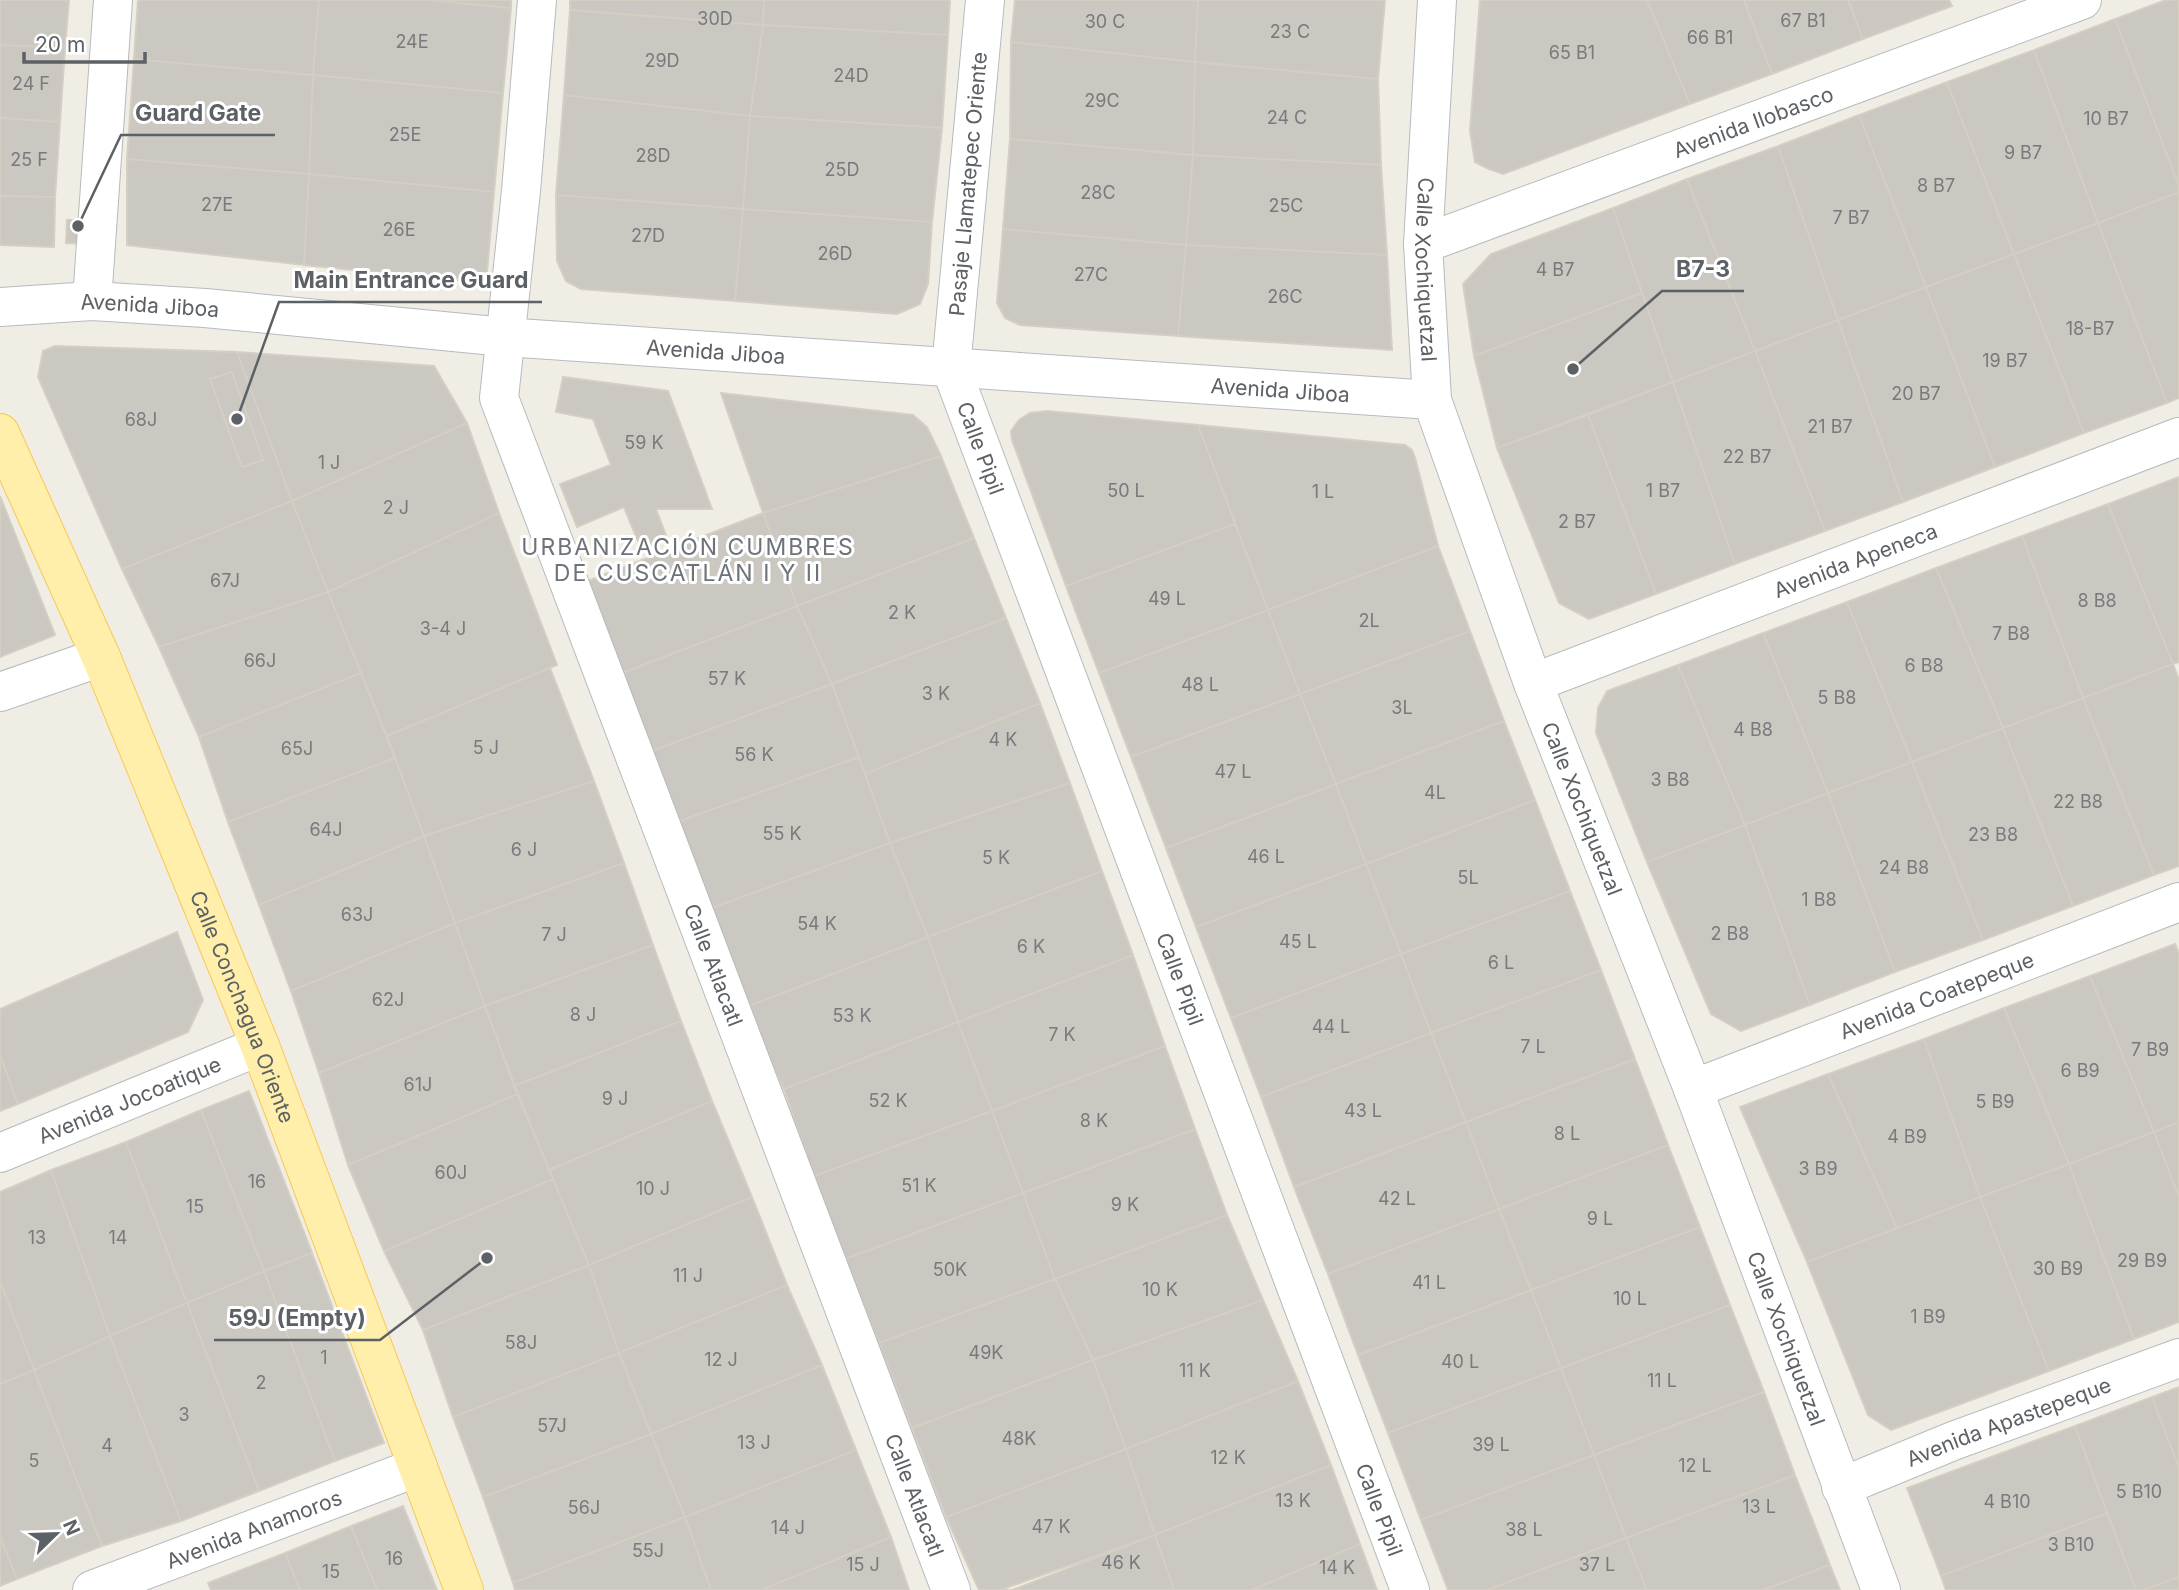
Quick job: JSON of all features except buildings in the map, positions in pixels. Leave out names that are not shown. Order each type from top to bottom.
[{"type":"main road","name":"Calle Conchagua Oriente","points":[[0,433],[101,657],[260,1046],[464,1590]]},
{"type":"street","points":[[92,301],[113,0]]},
{"type":"street","name":"Calle Atlacatl","points":[[537,0],[521,191],[499,398],[951,1590]]},
{"type":"street","name":"Pasaje Llamatepec Oriente","points":[[951,368],[985,0]]},
{"type":"street","name":"Calle Xochiquetzal","points":[[1437,0],[1423,244],[1433,400],[1533,683],[1693,1089],[1881,1590]]},
{"type":"street","name":"Avenida Ilobasco","points":[[1423,244],[2082,0]]},
{"type":"street","name":"Avenida Jiboa","points":[[0,307],[92,301],[205,308],[505,337],[1433,400]]},
{"type":"street","name":"Calle Pipil","points":[[951,368],[1410,1590]]},
{"type":"street","name":"Avenida Apeneca","points":[[1533,683],[2179,436]]},
{"type":"street","points":[[0,692],[101,657]]},
{"type":"street","name":"Avenida Coatepeque","points":[[1693,1089],[2179,902]]},
{"type":"street","name":"Avenida Jocoatique","points":[[0,1153],[260,1046]]},
{"type":"street","name":"Avenida Apastepeque","points":[[1841,1487],[1953,1441],[2179,1358]]},
{"type":"street","name":"Avenida Anamoros","points":[[92,1590],[418,1467]]},
{"type":"place","name":"Guard Gate","points":[[78,226]]},
{"type":"place","name":"B7-3","points":[[1573,369]]},
{"type":"place","name":"Main Entrance Guard","points":[[237,419]]},
{"type":"place","name":"59J (Empty)","points":[[487,1258]]},
{"type":"district","name":"URBANIZACIÓN CUMBRES DE CUSCATLÁN I Y II","points":[[688,560]]}]
